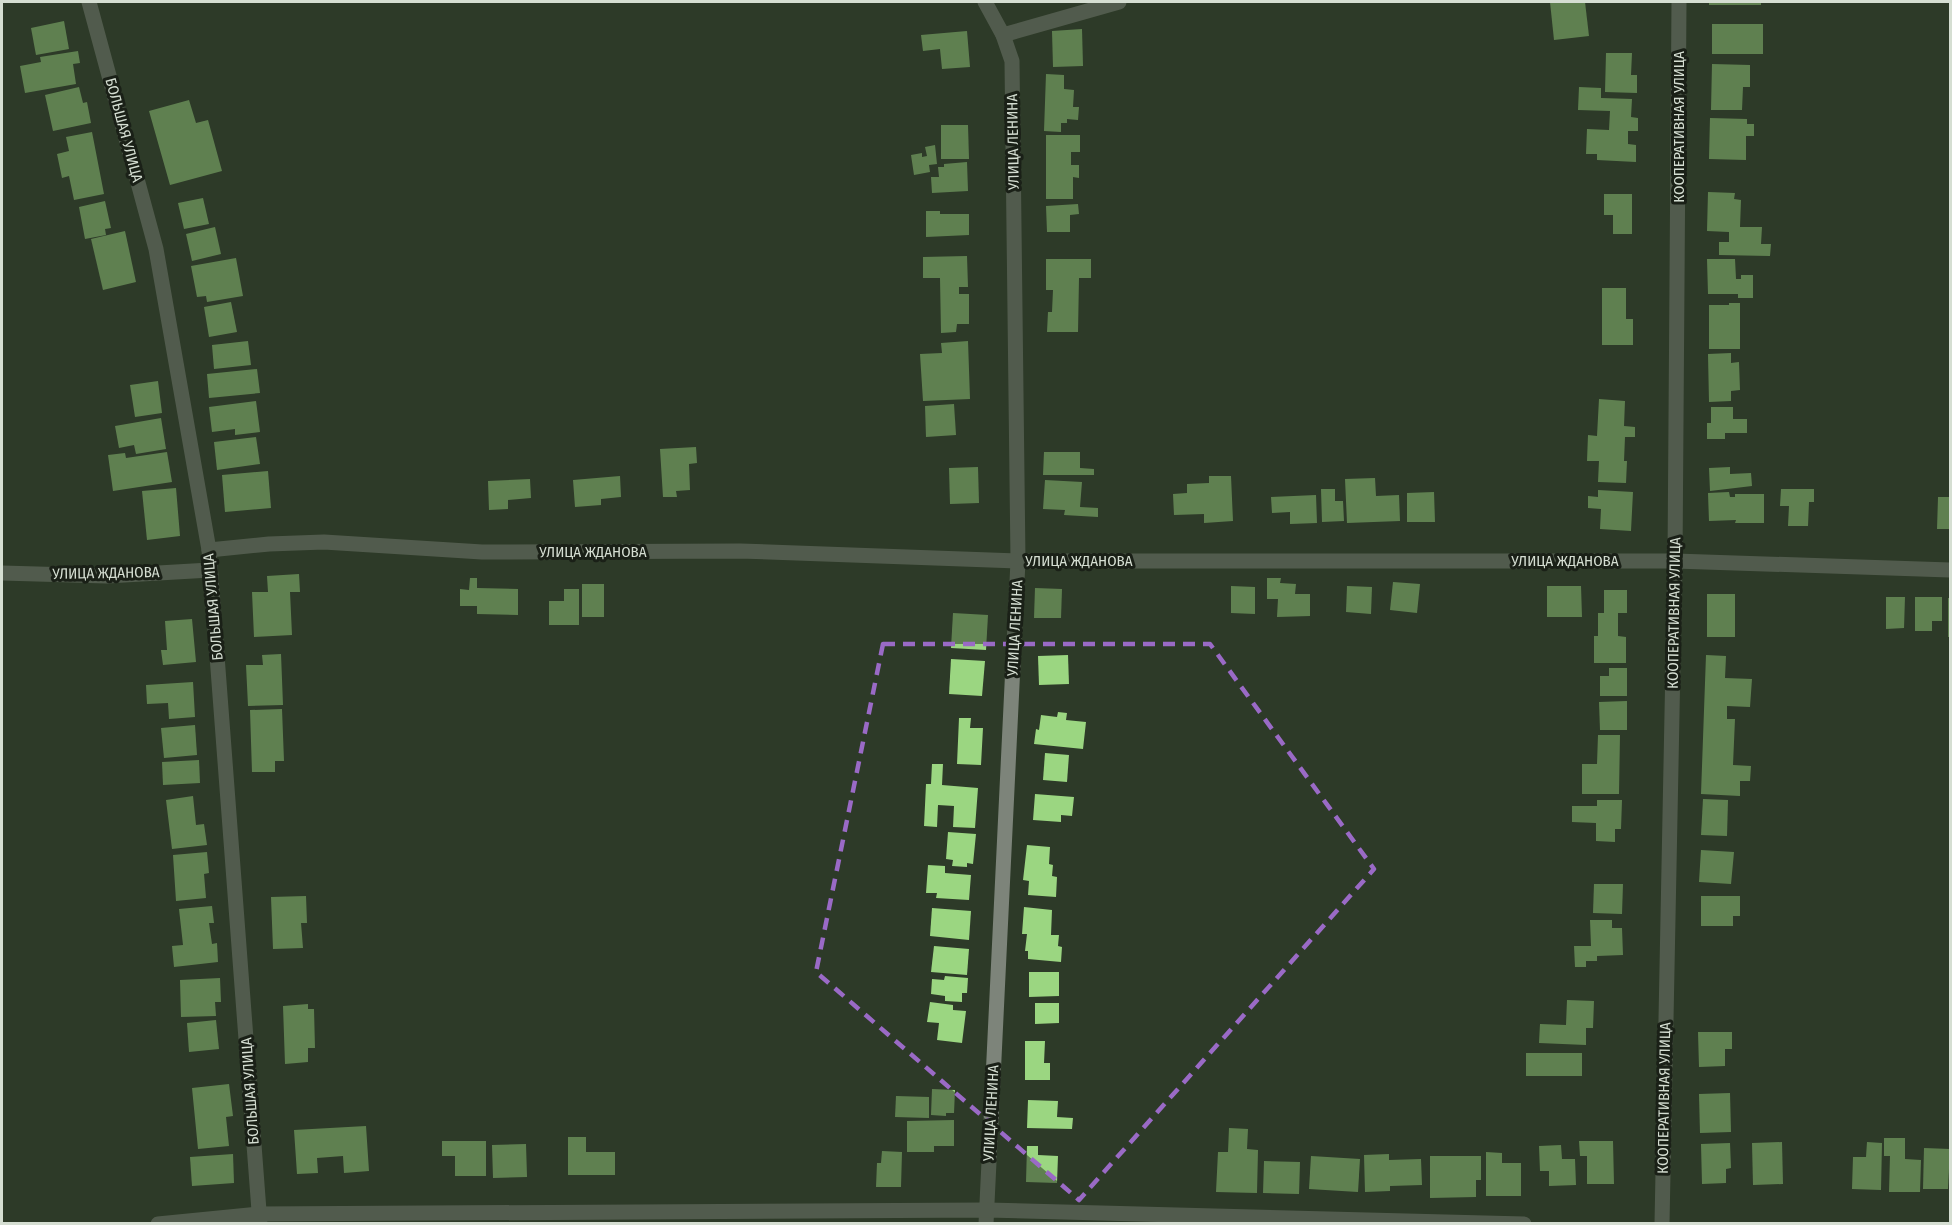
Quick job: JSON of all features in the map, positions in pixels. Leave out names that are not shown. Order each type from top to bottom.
[{"type":"street","name":"БОЛЬШАЯ УЛИЦА","points":[[89,2],[156,249],[208,550],[260,1219]]},
{"type":"street","name":"УЛИЦА ЛЕНИНА","points":[[985,2],[1003,35],[1012,61],[1018,561],[986,1217]]},
{"type":"street","points":[[1003,35],[1119,2]]},
{"type":"street","name":"КООПЕРАТИВНАЯ УЛИЦА","points":[[1662,1224],[1675,561],[1679,2]]},
{"type":"street","name":"УЛИЦА ЖДАНОВА","points":[[208,550],[324,542],[482,552],[740,551],[1018,561],[1675,561],[1950,570]]},
{"type":"street","name":"УЛИЦА ЖДАНОВА","points":[[2,573],[107,576],[210,570]]},
{"type":"street","points":[[158,1224],[260,1219],[986,1217],[1524,1224]]},
{"type":"highlighted area","points":[[883,644],[1210,644],[1374,869],[1079,1200],[816,972]]},
{"type":"building","points":[[1550,2],[1585,2],[1589,36],[1554,40]]},
{"type":"building","points":[[1709,2],[1761,2],[1761,5],[1709,5]]},
{"type":"building","points":[[64,21],[69,49],[36,55],[31,28]]},
{"type":"building","points":[[1712,24],[1763,24],[1763,54],[1712,54]]},
{"type":"building","points":[[1082,29],[1083,66],[1053,67],[1052,31]]},
{"type":"building","points":[[967,31],[970,67],[942,69],[940,49],[923,51],[921,35]]},
{"type":"building","points":[[78,51],[80,63],[73,64],[76,84],[25,93],[20,66],[41,62],[40,57]]},
{"type":"building","points":[[1606,53],[1632,53],[1631,75],[1637,75],[1637,93],[1605,92]]},
{"type":"building","points":[[1712,64],[1750,65],[1750,87],[1743,87],[1742,110],[1711,110]]},
{"type":"building","points":[[1046,74],[1064,75],[1064,89],[1074,90],[1073,107],[1079,107],[1078,120],[1067,119],[1067,123],[1061,123],[1061,132],[1044,131]]},
{"type":"building","points":[[79,87],[83,103],[87,102],[91,123],[53,131],[45,95]]},
{"type":"building","points":[[1579,87],[1601,88],[1601,98],[1632,99],[1631,117],[1638,118],[1638,131],[1628,131],[1628,144],[1636,145],[1636,162],[1597,160],[1597,154],[1586,154],[1587,129],[1609,130],[1610,111],[1578,110]]},
{"type":"building","points":[[189,100],[196,123],[208,120],[222,171],[170,185],[149,111]]},
{"type":"building","points":[[1710,118],[1747,119],[1747,124],[1754,124],[1754,136],[1746,136],[1746,160],[1709,159]]},
{"type":"building","points":[[941,125],[968,125],[969,159],[941,159]]},
{"type":"building","points":[[92,132],[104,194],[74,200],[69,176],[62,178],[57,154],[69,151],[66,137]]},
{"type":"building","points":[[1046,135],[1080,135],[1080,152],[1071,152],[1071,165],[1079,165],[1079,178],[1073,177],[1073,199],[1046,199]]},
{"type":"building","points":[[935,145],[937,164],[929,165],[930,172],[914,175],[911,155],[922,153],[922,157],[927,156],[925,147]]},
{"type":"building","points":[[967,162],[968,191],[932,193],[931,177],[939,177],[938,167],[944,167],[944,164]]},
{"type":"building","points":[[1708,192],[1735,193],[1734,199],[1741,200],[1740,227],[1762,227],[1761,244],[1771,244],[1770,256],[1719,255],[1719,242],[1729,242],[1729,232],[1707,231]]},
{"type":"building","points":[[1604,194],[1632,194],[1632,234],[1613,234],[1613,215],[1604,215]]},
{"type":"building","points":[[203,198],[209,224],[184,229],[178,203]]},
{"type":"building","points":[[105,201],[111,228],[105,229],[106,235],[85,239],[79,207]]},
{"type":"building","points":[[1078,204],[1079,214],[1070,215],[1070,232],[1047,232],[1046,206]]},
{"type":"building","points":[[926,211],[940,211],[940,214],[969,214],[969,235],[926,237]]},
{"type":"building","points":[[215,227],[221,254],[192,261],[186,234]]},
{"type":"building","points":[[125,231],[136,282],[103,290],[91,239]]},
{"type":"building","points":[[967,256],[968,287],[959,287],[959,294],[969,294],[969,324],[957,324],[956,332],[941,333],[940,278],[923,278],[923,257]]},
{"type":"building","points":[[236,258],[243,296],[207,302],[206,296],[197,297],[191,266]]},
{"type":"building","points":[[1046,259],[1091,259],[1091,278],[1079,278],[1078,332],[1047,332],[1048,312],[1052,312],[1053,290],[1046,290]]},
{"type":"building","points":[[1707,259],[1735,259],[1736,279],[1741,279],[1741,275],[1753,275],[1753,298],[1738,298],[1738,294],[1708,294]]},
{"type":"building","points":[[1602,288],[1626,288],[1626,319],[1633,319],[1633,345],[1602,345]]},
{"type":"building","points":[[231,302],[237,332],[209,337],[204,307]]},
{"type":"building","points":[[1729,303],[1740,303],[1740,349],[1709,349],[1709,305],[1729,305]]},
{"type":"building","points":[[248,341],[251,365],[214,369],[212,345]]},
{"type":"building","points":[[968,341],[970,399],[923,401],[920,354],[942,353],[941,343]]},
{"type":"building","points":[[1731,353],[1731,363],[1739,362],[1740,390],[1731,391],[1731,401],[1709,402],[1708,354]]},
{"type":"building","points":[[257,369],[260,393],[209,398],[207,374]]},
{"type":"building","points":[[158,381],[162,413],[135,417],[130,385]]},
{"type":"building","points":[[1599,399],[1625,401],[1624,426],[1635,427],[1635,437],[1625,437],[1626,483],[1598,482],[1599,461],[1587,461],[1588,435],[1597,436]]},
{"type":"building","points":[[256,401],[260,432],[235,435],[235,429],[212,432],[209,407]]},
{"type":"building","points":[[954,404],[956,435],[926,437],[925,406]]},
{"type":"building","points":[[1711,407],[1733,407],[1733,419],[1747,419],[1747,433],[1725,433],[1725,439],[1707,439],[1707,423],[1711,423]]},
{"type":"building","points":[[161,418],[166,449],[136,454],[134,445],[119,448],[115,426]]},
{"type":"building","points":[[256,437],[260,464],[217,470],[214,442]]},
{"type":"building","points":[[696,447],[697,463],[689,464],[690,490],[676,491],[677,497],[663,497],[660,449]]},
{"type":"building","points":[[167,452],[172,482],[113,491],[108,455],[125,453],[126,458]]},
{"type":"building","points":[[1044,452],[1080,452],[1080,468],[1094,469],[1094,475],[1043,475]]},
{"type":"building","points":[[978,467],[979,503],[950,504],[949,468]]},
{"type":"building","points":[[1730,467],[1730,474],[1751,473],[1752,486],[1710,491],[1709,468]]},
{"type":"building","points":[[268,471],[271,508],[225,512],[222,475]]},
{"type":"building","points":[[620,476],[621,497],[601,499],[601,505],[575,507],[573,480]]},
{"type":"building","points":[[1209,476],[1231,476],[1233,521],[1204,523],[1204,514],[1174,515],[1173,494],[1187,493],[1187,484],[1209,483]]},
{"type":"building","points":[[1375,478],[1376,496],[1399,495],[1400,521],[1347,523],[1345,479]]},
{"type":"building","points":[[530,479],[531,498],[508,500],[508,509],[489,510],[488,481]]},
{"type":"building","points":[[1045,480],[1082,482],[1080,507],[1098,508],[1098,517],[1064,515],[1065,510],[1043,509]]},
{"type":"building","points":[[176,488],[180,536],[147,540],[142,491]]},
{"type":"building","points":[[1321,489],[1335,489],[1335,501],[1343,501],[1344,521],[1322,522]]},
{"type":"building","points":[[1781,489],[1814,489],[1814,502],[1809,502],[1808,526],[1788,526],[1789,506],[1780,506]]},
{"type":"building","points":[[1598,490],[1633,492],[1631,531],[1600,529],[1601,509],[1588,508],[1588,496],[1598,497]]},
{"type":"building","points":[[1434,492],[1435,522],[1407,522],[1407,493]]},
{"type":"building","points":[[1729,492],[1730,497],[1735,497],[1735,494],[1764,494],[1764,523],[1735,523],[1736,520],[1709,521],[1708,493]]},
{"type":"building","points":[[1316,495],[1317,523],[1290,524],[1290,512],[1272,513],[1271,497]]},
{"type":"building","points":[[1938,497],[1950,497],[1950,529],[1937,529]]},
{"type":"building","points":[[299,574],[300,592],[290,592],[292,635],[254,637],[252,592],[268,592],[267,576]]},
{"type":"building","points":[[470,578],[477,578],[477,588],[518,589],[518,615],[477,614],[477,606],[460,606],[460,589],[469,590]]},
{"type":"building","points":[[1267,578],[1281,578],[1280,583],[1296,584],[1295,594],[1310,594],[1310,616],[1277,617],[1278,599],[1267,599]]},
{"type":"building","points":[[1393,582],[1420,584],[1417,613],[1390,610]]},
{"type":"building","points":[[582,584],[604,584],[604,617],[582,617]]},
{"type":"building","points":[[1231,586],[1255,587],[1255,614],[1231,613]]},
{"type":"building","points":[[1347,586],[1372,587],[1371,614],[1346,612]]},
{"type":"building","points":[[1547,586],[1581,586],[1582,617],[1547,617]]},
{"type":"building","points":[[1035,588],[1062,589],[1061,618],[1034,618]]},
{"type":"building","points":[[564,589],[579,589],[579,625],[549,625],[549,601],[564,601]]},
{"type":"building","points":[[1604,590],[1627,590],[1627,613],[1618,613],[1618,636],[1626,637],[1626,663],[1594,663],[1594,636],[1598,636],[1598,613],[1604,613]]},
{"type":"building","points":[[1707,594],[1735,594],[1735,637],[1707,637]]},
{"type":"building","points":[[1886,597],[1905,597],[1904,628],[1886,629]]},
{"type":"building","points":[[1915,597],[1942,597],[1942,621],[1932,621],[1932,631],[1915,631]]},
{"type":"building","points":[[1948,598],[1950,598],[1950,637],[1948,637]]},
{"type":"building","points":[[953,613],[988,615],[986,650],[951,648]]},
{"type":"building","points":[[192,619],[196,662],[163,665],[161,650],[167,650],[165,621]]},
{"type":"building","points":[[281,654],[283,705],[248,706],[246,665],[263,665],[262,655]]},
{"type":"building","points":[[1068,655],[1069,684],[1039,685],[1038,656]]},
{"type":"building","points":[[1706,655],[1726,656],[1725,678],[1752,679],[1750,707],[1727,706],[1727,719],[1735,719],[1733,765],[1751,766],[1750,781],[1740,781],[1740,796],[1701,794]]},
{"type":"building","points":[[951,659],[985,661],[982,696],[949,694]]},
{"type":"building","points":[[1609,668],[1627,668],[1627,696],[1600,696],[1600,676],[1609,676]]},
{"type":"building","points":[[193,682],[195,717],[169,719],[168,703],[147,704],[146,685]]},
{"type":"building","points":[[1627,701],[1627,730],[1600,730],[1599,702]]},
{"type":"building","points":[[282,709],[284,761],[275,761],[275,772],[252,772],[250,710]]},
{"type":"building","points":[[1058,712],[1067,713],[1066,720],[1086,722],[1083,749],[1034,744],[1041,715],[1057,717]]},
{"type":"building","points":[[959,718],[971,718],[970,728],[983,728],[981,765],[957,764]]},
{"type":"building","points":[[195,725],[197,755],[164,758],[161,728]]},
{"type":"building","points":[[1598,735],[1620,735],[1619,794],[1582,794],[1582,764],[1597,764]]},
{"type":"building","points":[[1045,753],[1069,755],[1067,782],[1043,780]]},
{"type":"building","points":[[199,760],[200,783],[163,785],[162,762]]},
{"type":"building","points":[[932,764],[943,764],[942,785],[978,788],[975,828],[953,827],[954,806],[938,805],[937,827],[924,826],[926,784],[931,784]]},
{"type":"building","points":[[1035,794],[1074,797],[1072,816],[1061,815],[1061,822],[1033,820]]},
{"type":"building","points":[[193,796],[196,825],[204,824],[207,845],[172,849],[166,800]]},
{"type":"building","points":[[1703,799],[1728,800],[1727,836],[1701,835]]},
{"type":"building","points":[[1597,800],[1622,800],[1621,829],[1615,829],[1615,842],[1596,841],[1596,823],[1572,822],[1572,806],[1597,806]]},
{"type":"building","points":[[948,832],[976,834],[973,864],[967,863],[967,867],[952,866],[953,860],[946,859]]},
{"type":"building","points":[[1027,845],[1050,847],[1049,864],[1053,865],[1052,876],[1057,877],[1056,897],[1028,895],[1029,881],[1023,880]]},
{"type":"building","points":[[1701,850],[1734,852],[1731,884],[1699,882]]},
{"type":"building","points":[[207,852],[209,873],[204,874],[206,898],[176,901],[173,855]]},
{"type":"building","points":[[928,865],[945,866],[945,873],[971,875],[969,900],[936,898],[937,893],[926,893]]},
{"type":"building","points":[[1594,884],[1623,884],[1622,914],[1593,913]]},
{"type":"building","points":[[306,896],[307,923],[301,923],[303,948],[273,949],[271,897]]},
{"type":"building","points":[[1701,896],[1740,896],[1740,916],[1733,916],[1733,926],[1701,926]]},
{"type":"building","points":[[212,906],[214,923],[209,923],[212,944],[217,943],[218,962],[174,967],[172,946],[183,945],[179,909]]},
{"type":"building","points":[[1024,907],[1052,910],[1051,935],[1059,935],[1058,946],[1062,947],[1061,962],[1028,959],[1028,951],[1025,951],[1027,934],[1022,934]]},
{"type":"building","points":[[932,908],[971,911],[969,940],[930,936]]},
{"type":"building","points":[[1590,920],[1612,920],[1612,928],[1622,928],[1623,955],[1597,956],[1597,961],[1586,961],[1586,967],[1575,967],[1574,946],[1591,946]]},
{"type":"building","points":[[934,946],[969,949],[967,975],[931,972]]},
{"type":"building","points":[[1029,972],[1059,972],[1059,996],[1029,997]]},
{"type":"building","points":[[945,976],[968,978],[967,993],[962,993],[962,1002],[945,1001],[945,996],[931,994],[932,979],[944,980]]},
{"type":"building","points":[[220,978],[221,1002],[215,1002],[216,1016],[181,1017],[180,980]]},
{"type":"building","points":[[1567,1000],[1594,1001],[1593,1028],[1586,1028],[1586,1045],[1539,1043],[1540,1024],[1566,1025]]},
{"type":"building","points":[[930,1002],[953,1005],[953,1010],[966,1011],[962,1043],[937,1040],[939,1023],[927,1022]]},
{"type":"building","points":[[1035,1003],[1059,1003],[1059,1023],[1035,1024]]},
{"type":"building","points":[[308,1004],[308,1009],[314,1009],[315,1048],[308,1048],[308,1062],[285,1064],[283,1006]]},
{"type":"building","points":[[216,1020],[219,1049],[189,1052],[187,1023]]},
{"type":"building","points":[[1698,1032],[1732,1032],[1732,1049],[1725,1049],[1725,1066],[1699,1067]]},
{"type":"building","points":[[1025,1041],[1045,1041],[1044,1063],[1050,1063],[1050,1080],[1025,1080]]},
{"type":"building","points":[[1526,1053],[1582,1053],[1582,1076],[1526,1076]]},
{"type":"building","points":[[229,1084],[233,1116],[226,1117],[229,1146],[198,1149],[192,1088]]},
{"type":"building","points":[[932,1089],[955,1090],[954,1113],[946,1113],[946,1116],[931,1115]]},
{"type":"building","points":[[1730,1093],[1731,1132],[1700,1133],[1699,1094]]},
{"type":"building","points":[[896,1096],[929,1097],[929,1118],[895,1117]]},
{"type":"building","points":[[1028,1100],[1058,1101],[1057,1117],[1073,1118],[1072,1129],[1027,1128]]},
{"type":"building","points":[[954,1120],[954,1146],[934,1146],[934,1152],[907,1152],[907,1121]]},
{"type":"building","points":[[366,1126],[369,1171],[344,1173],[343,1156],[317,1158],[318,1173],[297,1174],[294,1130]]},
{"type":"building","points":[[1229,1128],[1248,1129],[1247,1149],[1258,1150],[1257,1193],[1216,1192],[1218,1152],[1228,1152]]},
{"type":"building","points":[[568,1137],[586,1137],[586,1152],[615,1152],[615,1175],[568,1175]]},
{"type":"building","points":[[1884,1138],[1905,1138],[1905,1159],[1921,1160],[1920,1192],[1889,1192],[1890,1156],[1884,1156]]},
{"type":"building","points":[[442,1141],[486,1141],[486,1176],[455,1176],[455,1156],[442,1156]]},
{"type":"building","points":[[1579,1141],[1613,1141],[1614,1184],[1587,1184],[1587,1156],[1580,1156]]},
{"type":"building","points":[[1782,1142],[1783,1184],[1753,1185],[1752,1143]]},
{"type":"building","points":[[1867,1142],[1882,1143],[1881,1190],[1852,1189],[1853,1157],[1866,1157]]},
{"type":"building","points":[[1730,1143],[1731,1168],[1726,1169],[1726,1183],[1702,1184],[1701,1144]]},
{"type":"building","points":[[526,1144],[527,1177],[493,1178],[492,1145]]},
{"type":"building","points":[[1561,1145],[1562,1159],[1575,1159],[1576,1185],[1549,1186],[1549,1171],[1540,1171],[1539,1146]]},
{"type":"building","points":[[1027,1146],[1038,1146],[1038,1155],[1058,1156],[1057,1183],[1026,1182]]},
{"type":"building","points":[[1924,1148],[1950,1149],[1948,1189],[1923,1189]]},
{"type":"building","points":[[882,1151],[902,1152],[901,1187],[876,1187],[877,1163],[881,1163]]},
{"type":"building","points":[[1486,1152],[1502,1153],[1502,1163],[1521,1163],[1521,1196],[1486,1196]]},
{"type":"building","points":[[233,1154],[234,1183],[192,1186],[190,1157]]},
{"type":"building","points":[[1389,1154],[1389,1160],[1421,1159],[1422,1185],[1390,1186],[1390,1191],[1365,1192],[1364,1155]]},
{"type":"building","points":[[1311,1156],[1360,1159],[1358,1192],[1309,1189]]},
{"type":"building","points":[[1430,1156],[1481,1156],[1481,1180],[1476,1180],[1476,1197],[1430,1198]]},
{"type":"building","points":[[1264,1161],[1300,1162],[1299,1194],[1263,1193]]}]
